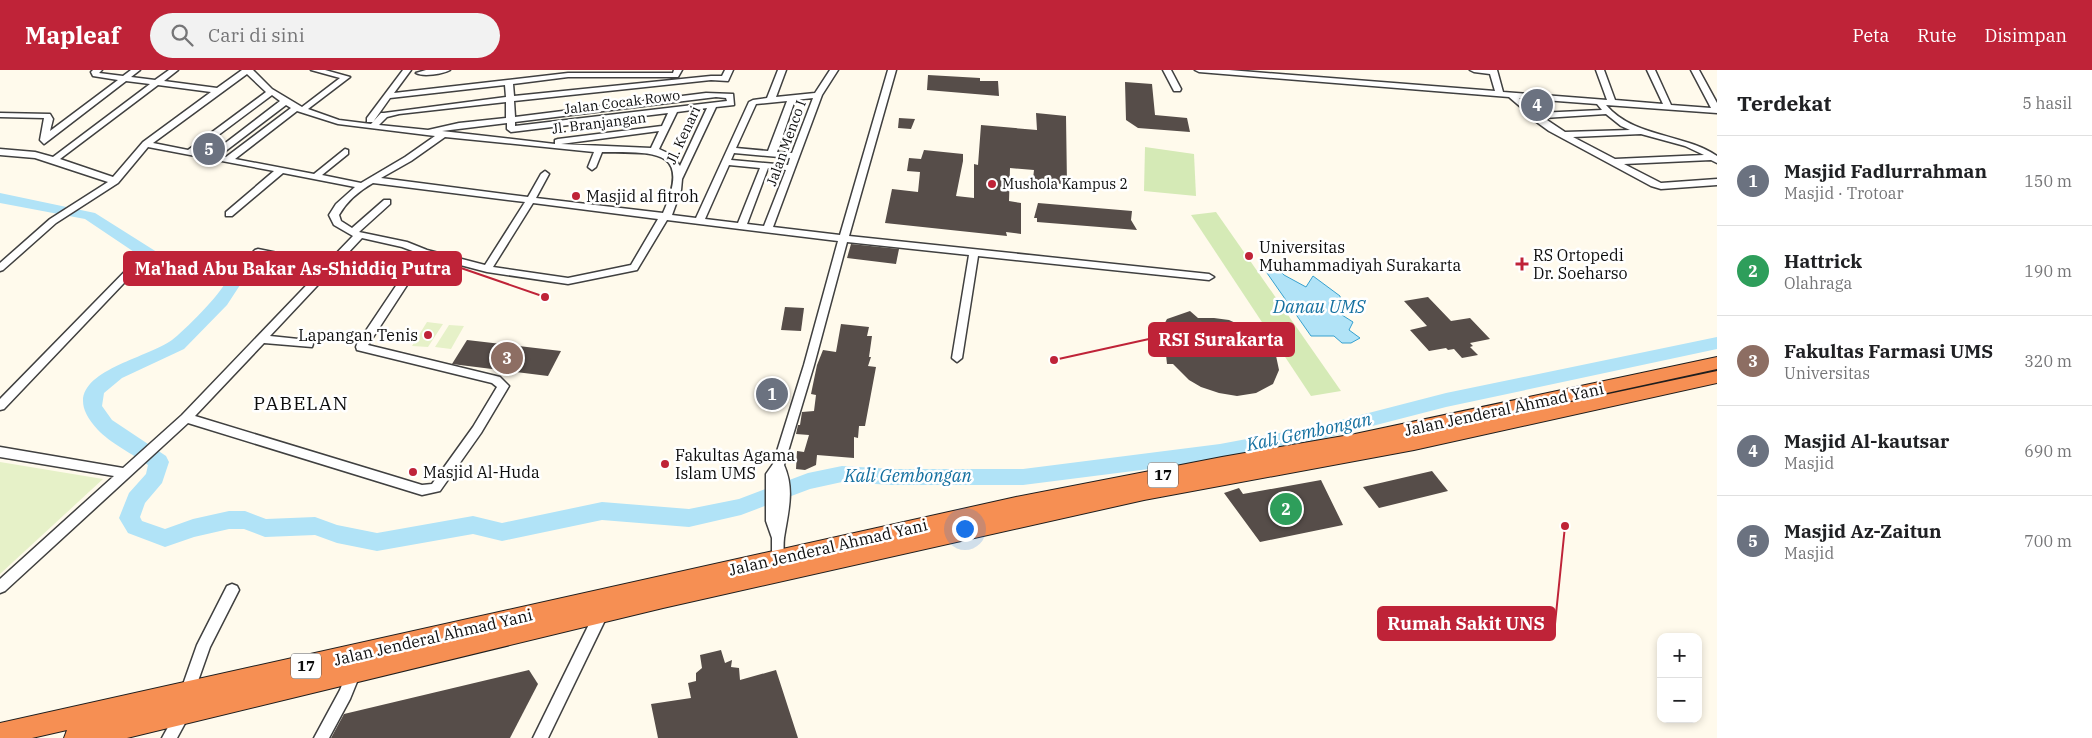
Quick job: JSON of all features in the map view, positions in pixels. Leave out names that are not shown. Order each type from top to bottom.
[{"type":"highway","name":"Jalan Jenderal Ahmad Yani","points":[[75,738],[182,715],[343,669],[660,584],[778,557],[1365,453],[1717,363]]},
{"type":"highway","name":"Jalan Jenderal Ahmad Yani","points":[[1534,411],[1618,398],[1717,377]]},
{"type":"highway","name":"Jalan Jenderal Ahmad Yani","points":[[0,734],[187,692],[343,669],[601,614],[778,557]]},
{"type":"street","points":[[98,70],[95,72],[96,74],[124,80],[220,91]]},
{"type":"street","points":[[44,140],[136,70]]},
{"type":"street","points":[[54,160],[174,70]]},
{"type":"street","points":[[0,268],[53,221],[116,181],[146,144],[248,70],[270,93],[284,102],[332,121],[369,127],[535,145],[599,150],[654,151],[665,154],[672,159],[677,167],[679,177]]},
{"type":"street","points":[[315,70],[346,77]]},
{"type":"street","points":[[228,160],[354,70]]},
{"type":"street","points":[[369,127],[407,70]]},
{"type":"street","points":[[425,72],[446,70]]},
{"type":"street","points":[[511,125],[510,99],[516,70]]},
{"type":"street","points":[[390,96],[569,72],[618,72],[675,76],[678,70]]},
{"type":"street","points":[[369,127],[389,113],[691,80],[725,79],[730,70]]},
{"type":"street","points":[[772,100],[782,70]]},
{"type":"street","name":"Jalan Menco I","points":[[768,229],[818,95],[834,70]]},
{"type":"street","points":[[778,557],[772,521],[777,501],[777,477],[892,70]]},
{"type":"street","points":[[1167,70],[1177,89]]},
{"type":"street","points":[[1199,70],[1717,111]]},
{"type":"street","points":[[1347,70],[1352,82]]},
{"type":"street","points":[[1474,70],[1493,71],[1500,94]]},
{"type":"street","points":[[1600,70],[1612,103]]},
{"type":"street","points":[[1651,70],[1668,107]]},
{"type":"street","points":[[1695,70],[1717,111]]},
{"type":"street","points":[[189,153],[270,93]]},
{"type":"street","points":[[1510,94],[1534,116],[1562,135],[1658,185],[1717,182]]},
{"type":"street","points":[[600,114],[720,95],[729,95],[731,100],[754,102],[818,95]]},
{"type":"street","points":[[772,153],[792,98]]},
{"type":"street","name":"Jalan Cocak Rowo","points":[[429,132],[447,128],[511,125],[600,114],[713,105],[731,100]]},
{"type":"street","points":[[212,157],[284,102]]},
{"type":"street","points":[[699,221],[754,102]]},
{"type":"street","points":[[1600,102],[1606,112],[1640,132],[1690,146],[1715,158]]},
{"type":"street","name":"Jl. Kenari","points":[[356,235],[404,244],[424,252],[487,269],[563,281],[581,280],[629,270],[637,264],[665,217],[674,199],[679,177],[713,105]]},
{"type":"street","points":[[654,151],[674,109]]},
{"type":"street","points":[[1534,116],[1606,112]]},
{"type":"street","points":[[0,115],[47,116],[49,119],[44,140],[35,155]]},
{"type":"street","name":"Jl. Branjangan","points":[[535,145],[666,128]]},
{"type":"street","points":[[1562,135],[1640,132]]},
{"type":"street","points":[[356,235],[337,223],[334,215],[339,206],[367,183],[414,156],[443,134]]},
{"type":"street","points":[[146,144],[315,177],[844,239],[1209,277]]},
{"type":"street","points":[[592,167],[599,150]]},
{"type":"street","points":[[732,150],[795,156]]},
{"type":"street","points":[[0,152],[35,155],[116,181]]},
{"type":"street","points":[[315,177],[345,152]]},
{"type":"street","points":[[1612,162],[1715,158]]},
{"type":"street","points":[[726,162],[792,168]]},
{"type":"street","points":[[741,226],[765,166]]},
{"type":"street","points":[[229,214],[280,170]]},
{"type":"street","points":[[487,269],[545,174]]},
{"type":"street","points":[[0,587],[186,418],[329,267],[387,202]]},
{"type":"street","points":[[258,252],[329,267]]},
{"type":"street","points":[[186,418],[422,490],[436,488],[477,430],[503,386],[496,380],[361,348],[424,252]]},
{"type":"street","points":[[957,358],[974,253]]},
{"type":"street","points":[[0,406],[140,261]]},
{"type":"street","points":[[262,338],[308,344]]},
{"type":"street","points":[[0,452],[125,473]]},
{"type":"street","points":[[777,477],[777,501]]},
{"type":"street","points":[[169,738],[182,715],[187,692],[204,645],[232,590]]},
{"type":"street","points":[[540,738],[601,614]]},
{"type":"street","points":[[321,738],[345,694],[343,669]]},
{"type":"green space","points":[[1145,147],[1194,154],[1196,196],[1144,191]]},
{"type":"green space","points":[[1216,212],[1341,391],[1311,396],[1191,215]]},
{"type":"green space","name":"Lapangan Tenis","points":[[427,322],[443,324],[428,347],[412,346]]},
{"type":"green space","name":"Lapangan Tenis","points":[[449,325],[464,326],[451,349],[435,347]]},
{"type":"green space","points":[[0,462],[103,479],[0,574]]},
{"type":"water","name":"Danau UMS","points":[[1261,260],[1276,267],[1284,275],[1306,287],[1313,276],[1340,296],[1342,315],[1353,322],[1349,330],[1360,338],[1351,343],[1342,343],[1334,336],[1311,336],[1260,263]]},
{"type":"building","points":[[928,75],[980,78],[980,81],[998,81],[999,96],[927,90]]},
{"type":"building","points":[[1125,82],[1152,84],[1155,115],[1187,118],[1190,132],[1138,128],[1126,120]]},
{"type":"building","points":[[1036,113],[1066,116],[1067,185],[1033,179],[1034,170],[1010,168],[1009,201],[1021,203],[1021,234],[1006,232],[1007,236],[885,223],[892,189],[918,192],[920,172],[907,171],[909,158],[921,159],[924,150],[963,154],[956,196],[974,198],[974,164],[978,165],[981,125],[1037,130]]},
{"type":"building","points":[[899,118],[915,119],[911,129],[898,128]]},
{"type":"building","points":[[1038,203],[1132,211],[1131,220],[1137,230],[1037,222],[1037,218],[1034,218]]},
{"type":"building","points":[[851,244],[899,249],[896,264],[847,258]]},
{"type":"building","points":[[1428,297],[1451,321],[1470,318],[1490,339],[1470,343],[1473,346],[1470,347],[1478,355],[1462,358],[1454,349],[1448,350],[1446,348],[1429,351],[1410,330],[1427,326],[1404,301]]},
{"type":"building","points":[[785,307],[804,308],[801,331],[781,330]]},
{"type":"building","points":[[1190,311],[1198,318],[1229,320],[1260,334],[1275,351],[1279,370],[1273,384],[1256,393],[1237,396],[1219,393],[1201,387],[1189,380],[1173,364],[1167,364],[1166,355],[1158,341],[1161,330],[1167,319]]},
{"type":"building","points":[[841,324],[869,327],[867,336],[872,336],[869,357],[871,357],[868,366],[876,367],[865,426],[859,426],[858,438],[854,437],[854,458],[817,455],[816,465],[805,470],[796,469],[797,451],[804,452],[809,435],[796,434],[802,412],[814,411],[816,395],[811,394],[817,365],[823,350],[836,352]]},
{"type":"building","points":[[467,340],[561,351],[548,376],[452,364]]},
{"type":"building","points":[[767,380],[784,382],[778,408],[761,407]]},
{"type":"building","points":[[1432,471],[1448,491],[1379,508],[1363,487]]},
{"type":"building","points":[[1321,480],[1343,525],[1260,542],[1224,493],[1239,488],[1243,494]]},
{"type":"building","points":[[721,650],[725,663],[732,660],[731,667],[739,668],[740,680],[776,670],[798,738],[658,738],[651,704],[691,698],[688,683],[696,681],[696,673],[702,668],[700,655]]},
{"type":"building","points":[[529,670],[538,684],[510,738],[331,738],[344,714]]},
{"type":"waterway","name":"Kali Gembongan","points":[[0,198],[90,216],[154,258],[174,261],[211,255],[220,256],[237,268],[234,282],[221,301],[178,345],[116,373],[95,390],[93,407],[105,425],[159,462],[155,477],[136,499],[129,518],[135,527],[165,538],[193,528],[229,520],[245,520],[265,528],[315,526],[337,534],[377,542],[473,525],[502,532],[602,511],[689,518],[741,507],[808,481],[842,474],[892,477],[1023,477],[1113,467],[1220,452],[1322,432],[1446,400],[1717,343]]},
{"type":"place","name":"Masjid Al-kautsar","points":[[1537,105]]},
{"type":"place","name":"Masjid Az-Zaitun","points":[[209,149]]},
{"type":"place","name":"Mushola Kampus 2","points":[[992,184]]},
{"type":"place","name":"Masjid al fitroh","points":[[576,196]]},
{"type":"place","name":"Universitas Muhammadiyah Surakarta","points":[[1249,256]]},
{"type":"place","name":"RS Ortopedi Dr. Soeharso","points":[[1522,264]]},
{"type":"place","name":"Ma'had Abu Bakar As-Shiddiq Putra","points":[[545,297]]},
{"type":"place","name":"Lapangan Tenis","points":[[428,335]]},
{"type":"place","name":"Fakultas Farmasi UMS","points":[[507,358]]},
{"type":"place","name":"RSI Surakarta","points":[[1054,360]]},
{"type":"place","name":"Masjid Fadlurrahman","points":[[772,394]]},
{"type":"place","name":"Fakultas Agama Islam UMS","points":[[665,464]]},
{"type":"place","name":"Masjid Al-Huda","points":[[413,472]]},
{"type":"place","name":"Hattrick","points":[[1286,509]]},
{"type":"place","name":"Rumah Sakit UNS","points":[[1565,526]]},
{"type":"district","name":"PABELAN","points":[[301,403]]}]
